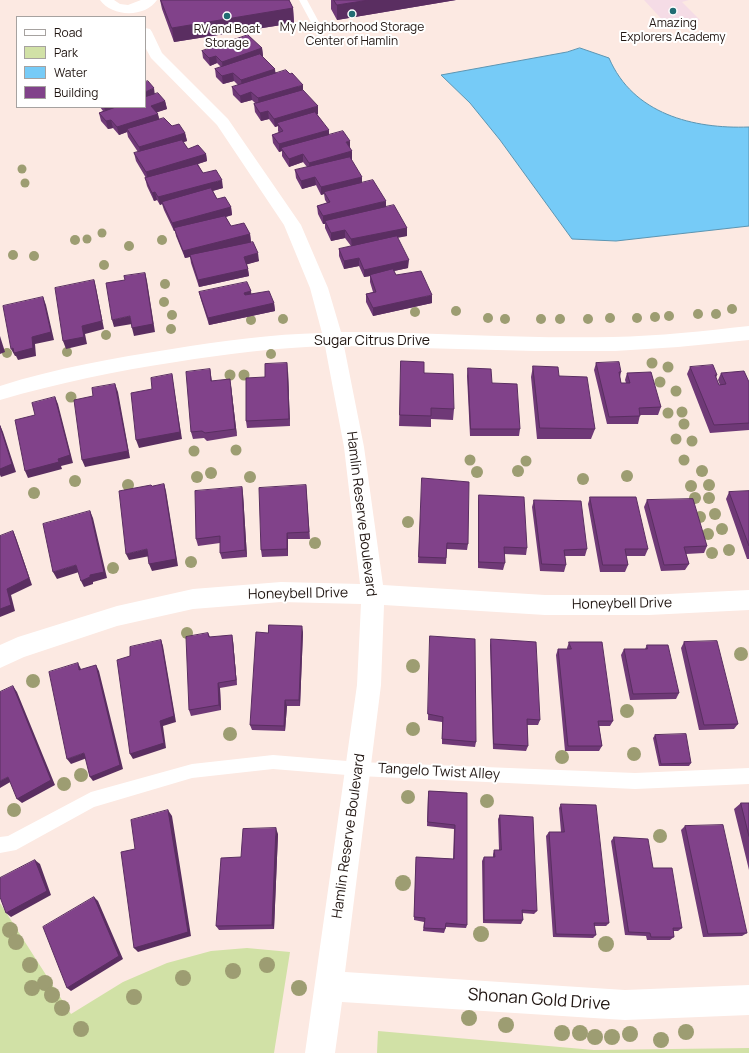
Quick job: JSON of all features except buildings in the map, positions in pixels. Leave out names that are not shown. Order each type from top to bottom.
[{"type":"street","points":[[107,0],[114,6],[137,12],[150,0]]},
{"type":"street","name":"Hamlin Reserve Boulevard","points":[[146,34],[156,55],[223,122],[292,225],[319,288],[334,340],[354,447],[373,594],[369,686],[320,1053]]},
{"type":"street","name":"Sugar Citrus Drive","points":[[0,392],[27,384],[130,362],[226,347],[334,340],[431,340],[563,344],[655,342],[749,333]]},
{"type":"street","name":"Honeybell Drive","points":[[0,657],[18,648],[117,616],[193,599],[281,592],[373,594],[545,605],[649,605],[749,600]]},
{"type":"street","name":"Shonan Gold Drive","points":[[328,986],[625,1006],[749,1000]]},
{"type":"lane","points":[[304,0],[316,24]]},
{"type":"lane","name":"Tangelo Twist Alley","points":[[0,845],[10,844],[91,800],[192,771],[273,762],[359,768],[635,782],[749,776]]},
{"type":"shaded area","name":"Amazing Explorers Academy","points":[[644,0],[689,0],[682,2],[700,20],[668,26]]},
{"type":"green space","points":[[0,903],[71,1014],[123,982],[167,963],[211,951],[247,948],[290,952],[274,1053],[0,1053]]},
{"type":"green space","points":[[378,1031],[594,1050],[749,1048],[749,1053],[377,1053]]},
{"type":"water","points":[[580,48],[609,58],[620,77],[633,93],[649,105],[667,114],[686,121],[707,125],[749,127],[749,226],[616,241],[572,239],[500,140],[470,103],[441,75],[567,52]]},
{"type":"place","name":"Amazing Explorers Academy","points":[[673,11]]},
{"type":"place","name":"My Neighborhood Storage Center of Hamlin","points":[[352,14]]},
{"type":"place","name":"RV and Boat Storage","points":[[227,16]]}]
